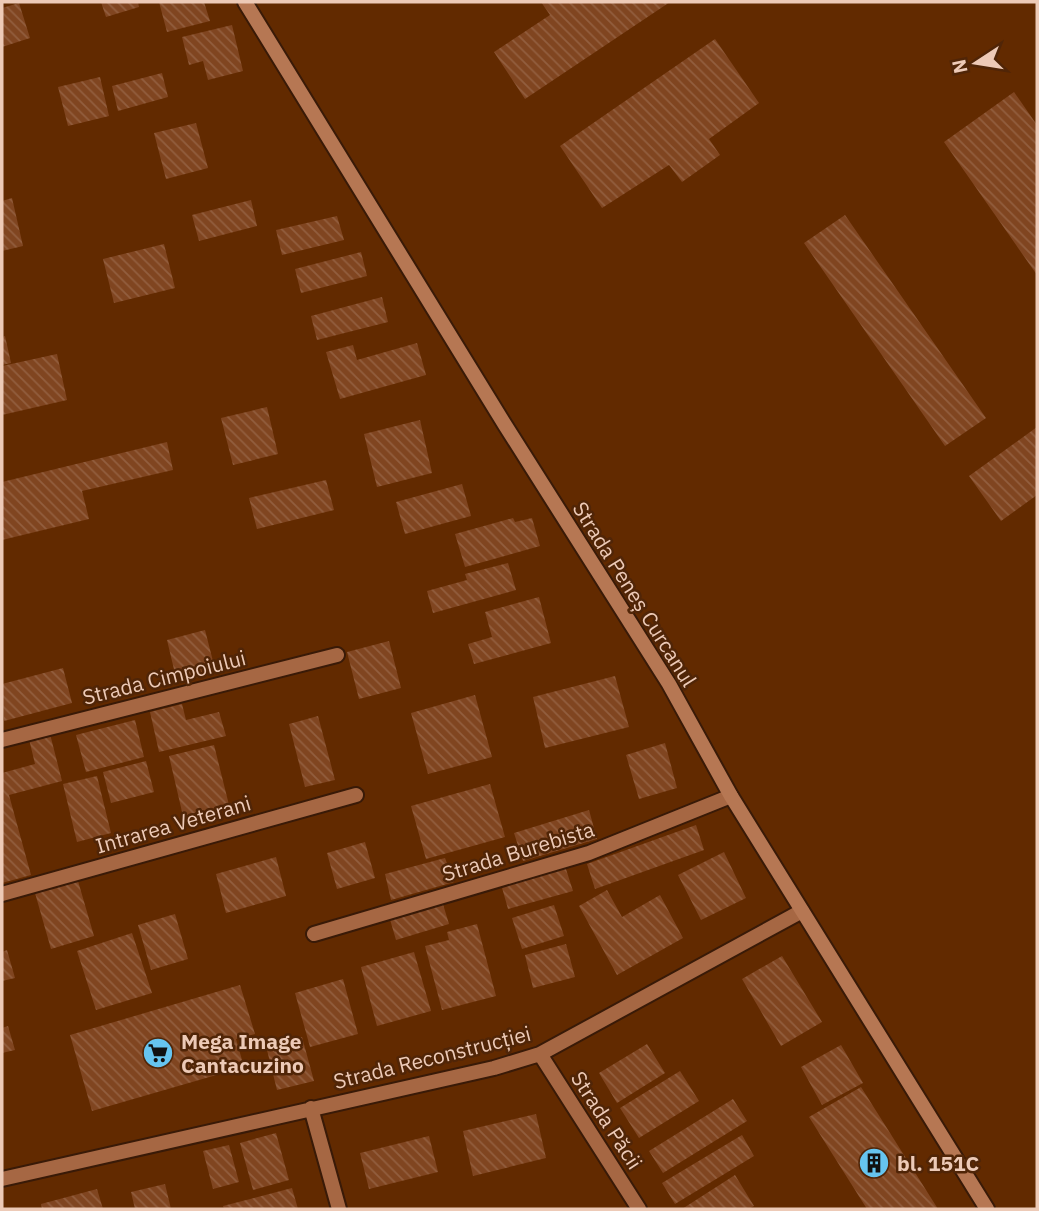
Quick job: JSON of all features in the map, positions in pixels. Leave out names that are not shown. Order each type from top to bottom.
[{"type":"street","name":"Strada Peneș Curcanul","points":[[245,2],[505,425],[669,684],[731,796],[987,1209]]},
{"type":"street","name":"Strada Cimpoiului","points":[[2,740],[337,655]]},
{"type":"street","name":"Intrarea Veterani","points":[[2,894],[356,795]]},
{"type":"street","name":"Strada Burebista","points":[[314,934],[589,853],[731,796]]},
{"type":"street","name":"Strada Reconstrucției","points":[[2,1179],[494,1068],[540,1054],[802,911]]},
{"type":"street","name":"Strada Păcii","points":[[540,1054],[639,1209]]},
{"type":"street","points":[[311,1108],[340,1209]]},
{"type":"building","points":[[101,2],[138,2],[139,7],[106,17]]},
{"type":"building","points":[[159,2],[204,2],[210,21],[167,32]]},
{"type":"building","points":[[541,2],[670,2],[525,99],[494,52],[550,15]]},
{"type":"building","points":[[19,3],[30,38],[2,47],[2,8]]},
{"type":"building","points":[[232,25],[243,71],[208,80],[203,61],[189,65],[182,37]]},
{"type":"building","points":[[715,39],[759,103],[709,139],[720,155],[682,182],[669,165],[602,208],[560,146]]},
{"type":"building","points":[[162,73],[168,97],[118,111],[112,86]]},
{"type":"building","points":[[100,77],[109,116],[68,126],[58,87]]},
{"type":"building","points":[[1014,92],[1037,125],[1037,275],[944,142]]},
{"type":"building","points":[[196,123],[208,168],[166,179],[154,133]]},
{"type":"building","points":[[12,198],[23,246],[2,251],[2,201]]},
{"type":"building","points":[[251,200],[257,226],[199,241],[192,215]]},
{"type":"building","points":[[845,215],[986,418],[945,446],[804,243]]},
{"type":"building","points":[[337,216],[344,240],[282,255],[276,230]]},
{"type":"building","points":[[164,244],[175,288],[114,303],[103,259]]},
{"type":"building","points":[[361,252],[367,276],[301,293],[295,269]]},
{"type":"building","points":[[382,297],[388,322],[317,340],[311,316]]},
{"type":"building","points":[[5,336],[11,363],[2,365],[2,337]]},
{"type":"building","points":[[417,343],[426,375],[340,399],[326,352],[353,345],[357,360]]},
{"type":"building","points":[[57,354],[67,400],[2,415],[2,366]]},
{"type":"building","points":[[267,407],[278,454],[233,465],[221,418]]},
{"type":"building","points":[[420,420],[432,473],[377,487],[364,434]]},
{"type":"building","points":[[1037,427],[1037,495],[1001,521],[969,476]]},
{"type":"building","points":[[167,442],[173,470],[82,491],[89,519],[2,540],[2,482]]},
{"type":"building","points":[[326,480],[334,510],[257,529],[249,498]]},
{"type":"building","points":[[462,484],[471,516],[405,534],[396,502]]},
{"type":"building","points":[[513,518],[515,522],[532,518],[540,546],[465,567],[455,534]]},
{"type":"building","points":[[508,563],[516,590],[433,613],[427,591],[467,580],[465,574]]},
{"type":"building","points":[[539,597],[551,643],[474,664],[468,644],[492,637],[485,612]]},
{"type":"building","points":[[205,630],[216,673],[177,682],[167,640]]},
{"type":"building","points":[[389,641],[401,688],[359,699],[347,652]]},
{"type":"building","points":[[63,668],[72,703],[4,721],[2,684]]},
{"type":"building","points":[[615,676],[629,727],[545,748],[533,697]]},
{"type":"building","points":[[475,695],[492,757],[428,774],[411,713]]},
{"type":"building","points":[[182,704],[186,720],[219,712],[226,736],[159,752],[150,712]]},
{"type":"building","points":[[318,716],[335,780],[305,787],[289,724]]},
{"type":"building","points":[[135,720],[144,757],[86,772],[76,735]]},
{"type":"building","points":[[50,734],[62,781],[9,795],[31,875],[2,883],[2,773],[35,764],[29,739]]},
{"type":"building","points":[[665,743],[677,788],[639,799],[626,755]]},
{"type":"building","points":[[214,745],[229,805],[183,816],[169,756]]},
{"type":"building","points":[[146,761],[154,792],[111,803],[103,772]]},
{"type":"building","points":[[97,776],[111,833],[77,842],[63,784]]},
{"type":"building","points":[[490,784],[505,837],[426,859],[411,806]]},
{"type":"building","points":[[589,810],[597,839],[523,861],[514,833]]},
{"type":"building","points":[[696,825],[704,850],[595,889],[587,864]]},
{"type":"building","points":[[365,842],[375,878],[337,889],[327,853]]},
{"type":"building","points":[[724,852],[746,898],[701,920],[678,875]]},
{"type":"building","points":[[276,857],[286,896],[226,913],[216,874]]},
{"type":"building","points":[[445,858],[454,882],[391,900],[385,874]]},
{"type":"building","points":[[565,866],[573,891],[508,909],[501,884]]},
{"type":"building","points":[[78,881],[94,936],[51,949],[35,893]]},
{"type":"building","points":[[607,890],[622,917],[660,895],[683,938],[617,975],[579,906]]},
{"type":"building","points":[[442,901],[449,924],[396,940],[389,916]]},
{"type":"building","points":[[554,905],[564,936],[522,949],[512,918]]},
{"type":"building","points":[[175,914],[188,959],[151,970],[138,925]]},
{"type":"building","points":[[477,924],[496,996],[442,1010],[425,946],[449,940],[447,932]]},
{"type":"building","points":[[132,933],[152,993],[96,1010],[77,951]]},
{"type":"building","points":[[566,944],[575,977],[533,988],[525,955]]},
{"type":"building","points":[[7,950],[15,978],[2,981],[2,952]]},
{"type":"building","points":[[414,952],[431,1011],[377,1026],[361,967]]},
{"type":"building","points":[[782,956],[822,1022],[781,1046],[742,979]]},
{"type":"building","points":[[343,979],[358,1034],[310,1047],[295,993]]},
{"type":"building","name":"Mega Image Cantacuzino","points":[[240,985],[255,1034],[236,1039],[244,1067],[92,1111],[70,1035]]},
{"type":"building","points":[[8,1026],[15,1050],[2,1053],[2,1028]]},
{"type":"building","points":[[302,1037],[314,1081],[277,1090],[266,1046]]},
{"type":"building","points":[[647,1044],[665,1073],[617,1103],[599,1073]]},
{"type":"building","points":[[841,1045],[863,1083],[822,1105],[801,1067]]},
{"type":"building","points":[[680,1071],[699,1101],[639,1138],[620,1108]]},
{"type":"building","name":"bl. 151C","points":[[861,1087],[938,1209],[867,1209],[809,1117]]},
{"type":"building","points":[[733,1099],[747,1121],[663,1173],[649,1151]]},
{"type":"building","points":[[536,1114],[546,1158],[473,1176],[463,1131]]},
{"type":"building","points":[[276,1133],[289,1180],[253,1190],[240,1143]]},
{"type":"building","points":[[742,1135],[754,1156],[675,1204],[662,1183]]},
{"type":"building","points":[[429,1136],[438,1172],[369,1189],[360,1153]]},
{"type":"building","points":[[229,1145],[239,1182],[213,1189],[203,1151]]},
{"type":"building","points":[[735,1175],[754,1206],[749,1209],[682,1209]]},
{"type":"building","points":[[165,1184],[171,1209],[135,1209],[131,1192]]},
{"type":"building","points":[[292,1188],[298,1209],[224,1209],[223,1206]]},
{"type":"building","points":[[97,1189],[103,1209],[42,1209],[41,1204]]},
{"type":"place","name":"Mega Image Cantacuzino","points":[[158,1053]]},
{"type":"place","name":"bl. 151C","points":[[874,1163]]}]
